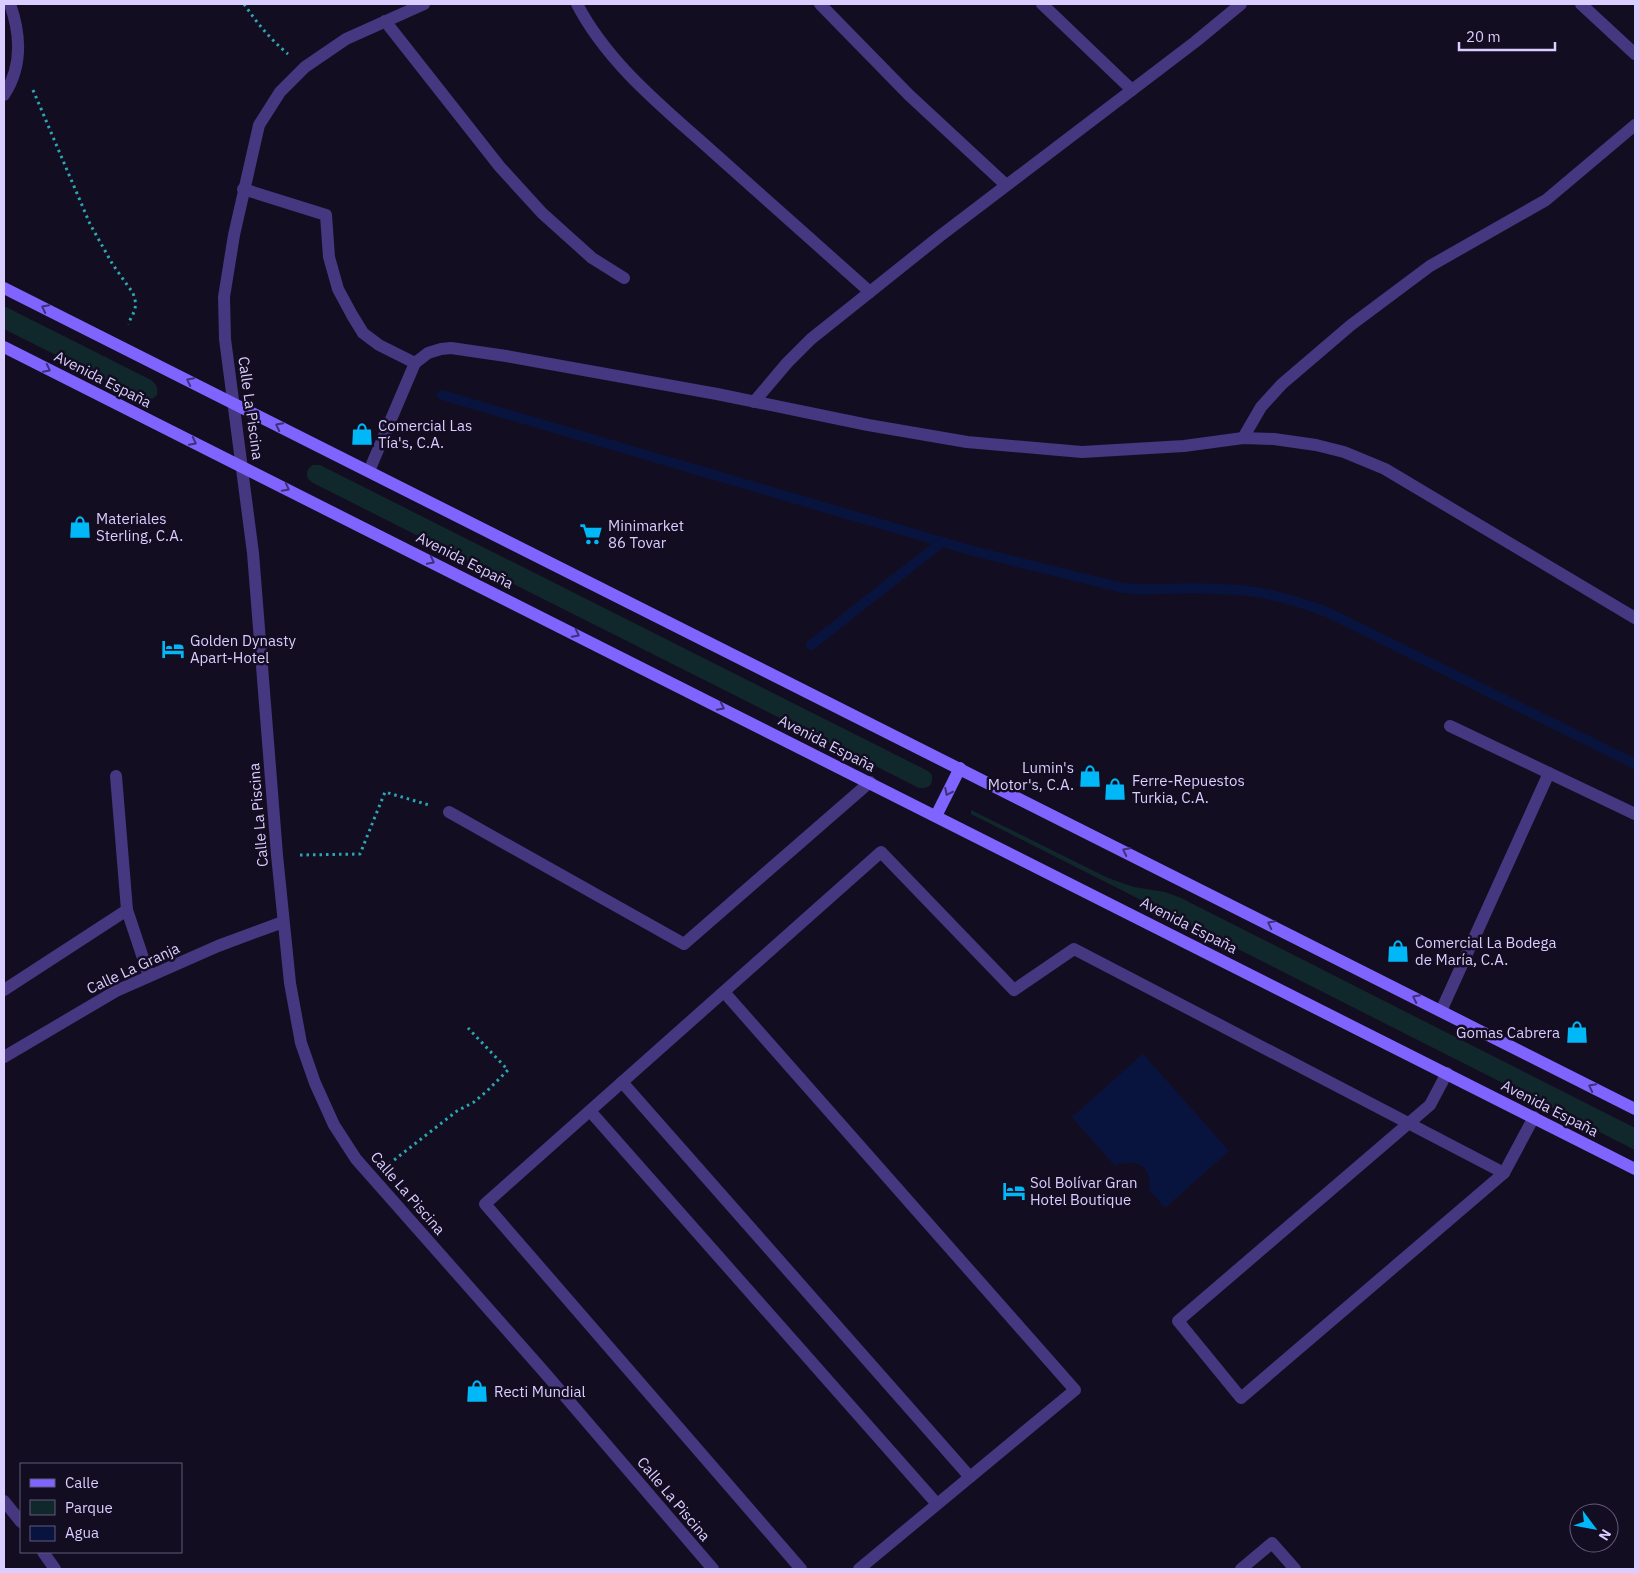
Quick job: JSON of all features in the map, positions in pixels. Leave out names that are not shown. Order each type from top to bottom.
[{"type":"main road","points":[[4,288],[1635,1109]]},
{"type":"main road","name":"Avenida España","points":[[4,347],[1635,1169]]},
{"type":"main road","points":[[936,816],[960,768]]},
{"type":"street","points":[[4,95],[13,78],[19,60],[19,42],[10,4]]},
{"type":"street","name":"Calle La Piscina","points":[[424,4],[346,39],[305,67],[280,92],[259,125],[243,189],[224,297],[225,339],[253,553],[283,922],[301,1044],[312,1075],[334,1125],[356,1159],[545,1373],[713,1569]]},
{"type":"street","points":[[577,4],[582,14],[612,55],[653,98],[870,292]]},
{"type":"street","points":[[820,4],[909,95],[1006,185]]},
{"type":"street","points":[[1042,4],[1132,90]]},
{"type":"street","points":[[754,402],[787,363],[811,339],[1006,185],[1242,4]]},
{"type":"street","points":[[1581,4],[1635,54]]},
{"type":"street","points":[[385,21],[500,167],[542,214],[592,258],[624,278]]},
{"type":"street","points":[[1243,438],[1261,407],[1282,384],[1350,325],[1430,266],[1546,200],[1635,124]]},
{"type":"street","points":[[243,189],[326,215],[329,257],[338,289],[352,315],[364,333],[379,345],[415,363]]},
{"type":"street","points":[[369,471],[415,363],[428,353],[451,348],[526,360],[967,442],[1082,452],[1184,446],[1243,438],[1274,439],[1316,445],[1344,452],[1385,469],[1635,618]]},
{"type":"street","points":[[1450,726],[1635,814]]},
{"type":"street","points":[[1441,1011],[1550,773]]},
{"type":"street","points":[[116,776],[128,910],[149,976]]},
{"type":"street","points":[[449,812],[684,944],[870,782]]},
{"type":"street","points":[[801,1569],[485,1204],[881,852],[1014,990],[1074,949],[1504,1173]]},
{"type":"street","points":[[4,990],[128,910]]},
{"type":"street","name":"Calle La Granja","points":[[4,1057],[116,991],[218,946],[283,922]]},
{"type":"street","points":[[724,992],[1075,1390],[859,1569]]},
{"type":"street","points":[[1447,1073],[1430,1105],[1178,1321],[1241,1398],[1504,1173],[1534,1117]]},
{"type":"street","points":[[622,1082],[970,1476]]},
{"type":"street","points":[[590,1111],[937,1504]]},
{"type":"street","points":[[4,1501],[20,1521]]},
{"type":"street","points":[[1241,1569],[1272,1543],[1295,1569]]},
{"type":"street","points":[[44,1553],[55,1569]]},
{"type":"path","points":[[244,4],[257,23],[274,42],[305,67]]},
{"type":"path","points":[[19,60],[90,224],[113,265],[133,293],[136,304],[134,312],[118,345]]},
{"type":"path","points":[[277,855],[360,854],[384,792],[449,812]]},
{"type":"path","points":[[372,1177],[457,1111],[474,1102],[508,1070],[468,1028]]},
{"type":"green space","points":[[4,306],[151,380],[157,387],[157,395],[152,399],[146,400],[4,329]]},
{"type":"green space","points":[[313,465],[320,465],[928,771],[932,775],[931,784],[925,788],[919,788],[313,483],[308,479],[307,474],[308,469]]},
{"type":"green space","points":[[971,810],[1108,878],[1134,887],[1165,892],[1181,898],[1635,1128],[1635,1150],[971,814]]},
{"type":"water","points":[[1143,1054],[1229,1151],[1165,1208],[1149,1189],[1148,1174],[1145,1169],[1135,1163],[1115,1166],[1072,1117]]},
{"type":"waterway","points":[[442,395],[973,551],[1123,588],[1233,589],[1261,593],[1301,603],[1327,612],[1635,764]]},
{"type":"waterway","points":[[811,645],[942,542]]},
{"type":"place","name":"Comercial Las Tía's, C.A.","points":[[362,434]]},
{"type":"place","name":"Materiales Sterling, C.A.","points":[[80,527]]},
{"type":"place","name":"Minimarket 86 Tovar","points":[[591,534]]},
{"type":"place","name":"Golden Dynasty Apart-Hotel","points":[[173,649]]},
{"type":"place","name":"Lumin's Motor's, C.A.","points":[[1090,776]]},
{"type":"place","name":"Ferre-Repuestos Turkia, C.A.","points":[[1115,789]]},
{"type":"place","name":"Comercial La Bodega de María, C.A.","points":[[1398,951]]},
{"type":"place","name":"Gomas Cabrera","points":[[1577,1032]]},
{"type":"place","name":"Sol Bolívar Gran Hotel Boutique","points":[[1014,1191]]},
{"type":"place","name":"Recti Mundial","points":[[477,1391]]}]
